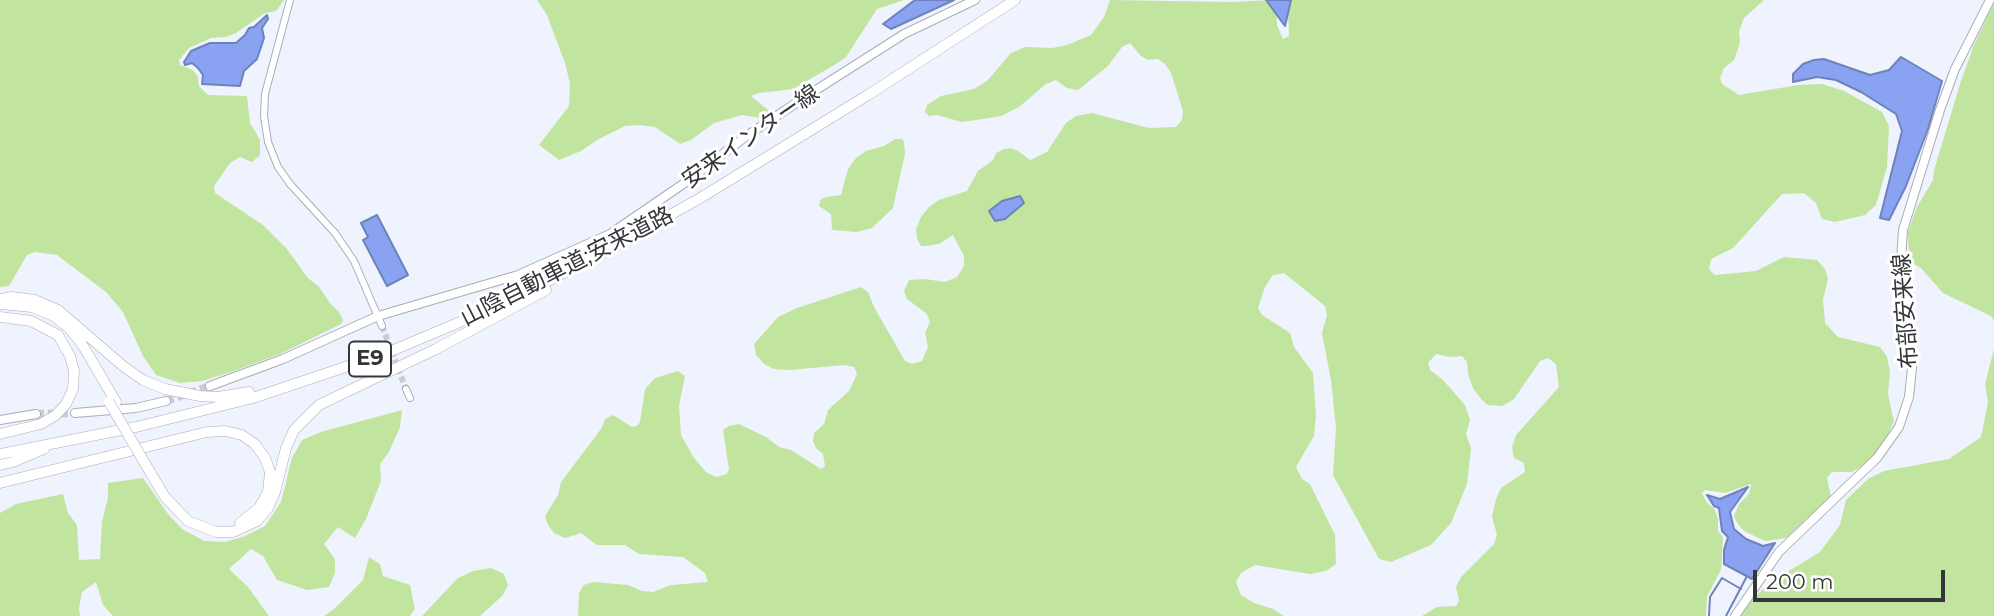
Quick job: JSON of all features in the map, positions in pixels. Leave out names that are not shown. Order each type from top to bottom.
[{"type":"highway","name":"山陰自動車道;安来道路","points":[[50,445],[193,414],[276,391],[437,333],[542,285],[645,230],[812,130],[1015,0]]},
{"type":"highway","points":[[0,314],[17,311],[35,314],[65,332],[112,402],[153,471],[165,497],[188,521],[216,532],[233,532],[257,521],[268,508],[278,483],[286,447],[294,430],[319,405],[494,319],[645,230]]},
{"type":"highway","points":[[0,299],[12,297],[35,300],[58,310],[123,366],[144,380],[165,389],[218,397],[260,389],[276,391]]},
{"type":"highway","points":[[0,304],[32,307],[54,316],[69,328],[82,344],[112,402]]},
{"type":"highway","points":[[0,314],[32,321],[58,335],[70,356],[74,371],[73,388],[66,404],[56,415],[41,424],[0,434]]},
{"type":"highway","points":[[0,483],[207,432],[225,430],[242,435],[255,444],[265,458],[270,472],[268,492],[259,509],[245,521],[229,526],[211,525],[195,518],[179,505],[153,471]]},
{"type":"highway","name":"E9","points":[[0,451],[50,445]]},
{"type":"highway","name":"E9","points":[[0,463],[13,462],[50,445]]},
{"type":"main road","name":"安来インター線","points":[[211,386],[283,359],[378,317],[507,279],[610,234],[686,182],[745,137],[904,34],[975,0]]},
{"type":"main road","name":"布部安来線","points":[[1735,616],[1774,558],[1877,458],[1899,427],[1909,397],[1912,368],[1901,260],[1903,230],[1955,69],[1990,0]]},
{"type":"main road","points":[[75,412],[136,408],[166,401]]},
{"type":"main road","points":[[0,420],[36,414]]},
{"type":"street","points":[[290,0],[265,94],[264,116],[268,142],[278,167],[290,184],[335,233],[354,261],[382,326]]},
{"type":"street","points":[[406,389],[410,398]]},
{"type":"green space","points":[[0,0],[284,0],[276,11],[265,13],[236,33],[211,38],[189,48],[179,60],[180,65],[193,70],[198,77],[199,86],[208,95],[247,96],[250,123],[260,140],[260,155],[252,162],[240,157],[230,163],[214,186],[215,193],[263,225],[286,248],[308,278],[339,312],[343,320],[341,324],[280,354],[231,372],[202,381],[180,383],[156,375],[143,356],[123,312],[106,292],[57,255],[35,252],[27,255],[9,286],[0,287]]},
{"type":"green space","points":[[537,0],[904,0],[877,9],[846,57],[836,64],[793,89],[751,96],[769,111],[761,118],[742,115],[714,123],[691,140],[680,144],[655,127],[625,126],[559,160],[539,145],[569,106],[570,83],[547,15]]},
{"type":"green space","points":[[1110,0],[1271,0],[1276,8],[1277,25],[1283,39],[1289,36],[1288,9],[1292,0],[1764,0],[1744,18],[1739,32],[1740,43],[1734,60],[1724,68],[1720,78],[1722,84],[1739,95],[1798,85],[1822,84],[1844,91],[1882,112],[1889,126],[1887,167],[1876,205],[1865,215],[1835,222],[1822,219],[1816,203],[1804,193],[1782,194],[1733,248],[1711,259],[1709,269],[1715,275],[1756,271],[1784,257],[1817,260],[1825,269],[1828,279],[1823,300],[1825,323],[1838,337],[1880,347],[1887,357],[1890,372],[1888,395],[1894,422],[1882,446],[1872,460],[1852,472],[1832,472],[1827,478],[1831,497],[1786,538],[1765,541],[1744,531],[1737,523],[1734,516],[1739,504],[1749,494],[1751,484],[1725,493],[1705,490],[1702,493],[1707,503],[1714,508],[1718,531],[1723,537],[1721,570],[1707,596],[1706,616],[1422,616],[1437,607],[1456,606],[1459,601],[1456,587],[1461,577],[1494,544],[1497,535],[1492,516],[1496,499],[1501,488],[1525,472],[1524,463],[1514,458],[1512,447],[1516,435],[1559,387],[1556,364],[1548,358],[1540,361],[1514,399],[1502,406],[1488,405],[1473,388],[1467,362],[1462,356],[1436,354],[1428,363],[1430,370],[1442,379],[1465,405],[1470,420],[1466,434],[1471,448],[1467,484],[1451,523],[1431,545],[1391,562],[1379,559],[1333,475],[1336,428],[1322,333],[1327,315],[1325,306],[1284,273],[1273,275],[1265,287],[1258,308],[1262,315],[1290,333],[1294,347],[1313,373],[1316,415],[1314,436],[1296,467],[1302,479],[1310,484],[1335,535],[1336,564],[1326,571],[1310,574],[1255,565],[1241,573],[1236,582],[1241,595],[1284,616],[578,616],[579,593],[584,585],[593,582],[628,585],[653,592],[671,585],[708,582],[705,573],[683,557],[639,554],[625,545],[597,545],[581,533],[565,538],[554,533],[545,516],[558,495],[561,482],[601,429],[605,419],[613,415],[632,427],[637,426],[645,389],[655,378],[678,371],[685,376],[679,405],[681,435],[694,458],[706,472],[716,477],[727,474],[729,469],[723,430],[739,424],[766,437],[779,447],[791,450],[821,469],[825,466],[823,454],[813,441],[814,433],[824,424],[828,410],[849,391],[857,374],[854,367],[845,365],[789,370],[774,369],[764,364],[756,355],[754,344],[778,317],[861,287],[868,292],[905,361],[912,364],[922,361],[928,347],[925,333],[930,322],[927,314],[907,299],[904,291],[909,280],[945,282],[957,277],[964,266],[964,256],[953,235],[939,244],[921,246],[916,229],[929,207],[939,200],[967,191],[978,171],[993,160],[996,153],[1004,149],[1011,148],[1030,160],[1047,152],[1066,123],[1076,116],[1092,113],[1149,128],[1176,127],[1182,120],[1183,111],[1171,73],[1158,59],[1148,60],[1141,56],[1130,43],[1122,47],[1108,66],[1078,90],[1067,88],[1056,80],[1046,84],[1019,107],[1001,116],[962,122],[937,115],[929,116],[925,112],[927,105],[941,96],[974,89],[987,81],[1011,53],[1025,47],[1052,48],[1067,45],[1091,35],[1104,17]]},
{"type":"green space","points":[[1994,3],[1994,321],[1991,316],[1943,293],[1921,268],[1909,261],[1908,232],[1917,207],[1933,180],[1961,81]]},
{"type":"green space","points":[[895,139],[902,139],[905,153],[893,208],[872,228],[857,232],[832,230],[831,214],[819,206],[820,200],[841,195],[848,169],[856,158]]},
{"type":"green space","points":[[1994,349],[1994,616],[1741,616],[1750,602],[1769,583],[1820,552],[1840,525],[1846,500],[1868,479],[1884,471],[1949,459],[1981,437],[1988,402],[1985,384]]},
{"type":"green space","points":[[402,410],[400,427],[389,452],[380,464],[381,481],[366,519],[355,538],[338,527],[324,544],[335,559],[335,573],[329,587],[307,590],[277,580],[263,556],[251,549],[229,569],[248,587],[269,616],[113,616],[103,605],[96,582],[82,592],[80,616],[0,616],[0,513],[16,504],[63,494],[68,513],[77,525],[79,560],[100,559],[108,483],[143,478],[182,529],[204,541],[225,542],[265,526],[281,502],[292,458],[302,440],[321,432]]},
{"type":"green space","points":[[369,557],[380,564],[383,576],[410,585],[415,609],[410,616],[324,616],[363,580]]},
{"type":"green space","points":[[491,568],[504,574],[508,585],[503,595],[480,616],[422,616],[458,578],[473,571]]},
{"type":"water","points":[[915,0],[954,0],[891,29],[883,24]]},
{"type":"water","points":[[1266,0],[1291,0],[1285,26]]},
{"type":"water","points":[[267,15],[268,19],[262,28],[264,38],[257,59],[244,71],[240,86],[202,84],[203,75],[198,68],[192,63],[185,65],[184,62],[191,51],[210,43],[236,43],[249,28],[254,27]]},
{"type":"water","points":[[1901,57],[1942,81],[1928,129],[1906,186],[1889,220],[1880,218],[1902,131],[1896,114],[1836,80],[1817,77],[1793,82],[1793,74],[1803,64],[1824,59],[1870,75],[1889,70]]},
{"type":"water","points":[[1020,196],[1024,203],[1005,219],[995,221],[989,211],[1002,201]]},
{"type":"water","points":[[377,215],[408,275],[387,286],[363,240],[368,237],[361,223]]},
{"type":"water","points":[[1748,487],[1730,512],[1734,529],[1746,539],[1763,546],[1775,543],[1752,579],[1724,564],[1728,537],[1722,531],[1719,508],[1714,506],[1707,495],[1720,499]]},
{"type":"waterway","points":[[1726,616],[1747,576]]},
{"type":"waterway","points":[[1709,616],[1710,597],[1722,578],[1741,589]]},
{"type":"tunnel","points":[[382,326],[406,389]]},
{"type":"tunnel","points":[[166,401],[210,386]]},
{"type":"tunnel","points":[[36,414],[75,413]]}]
